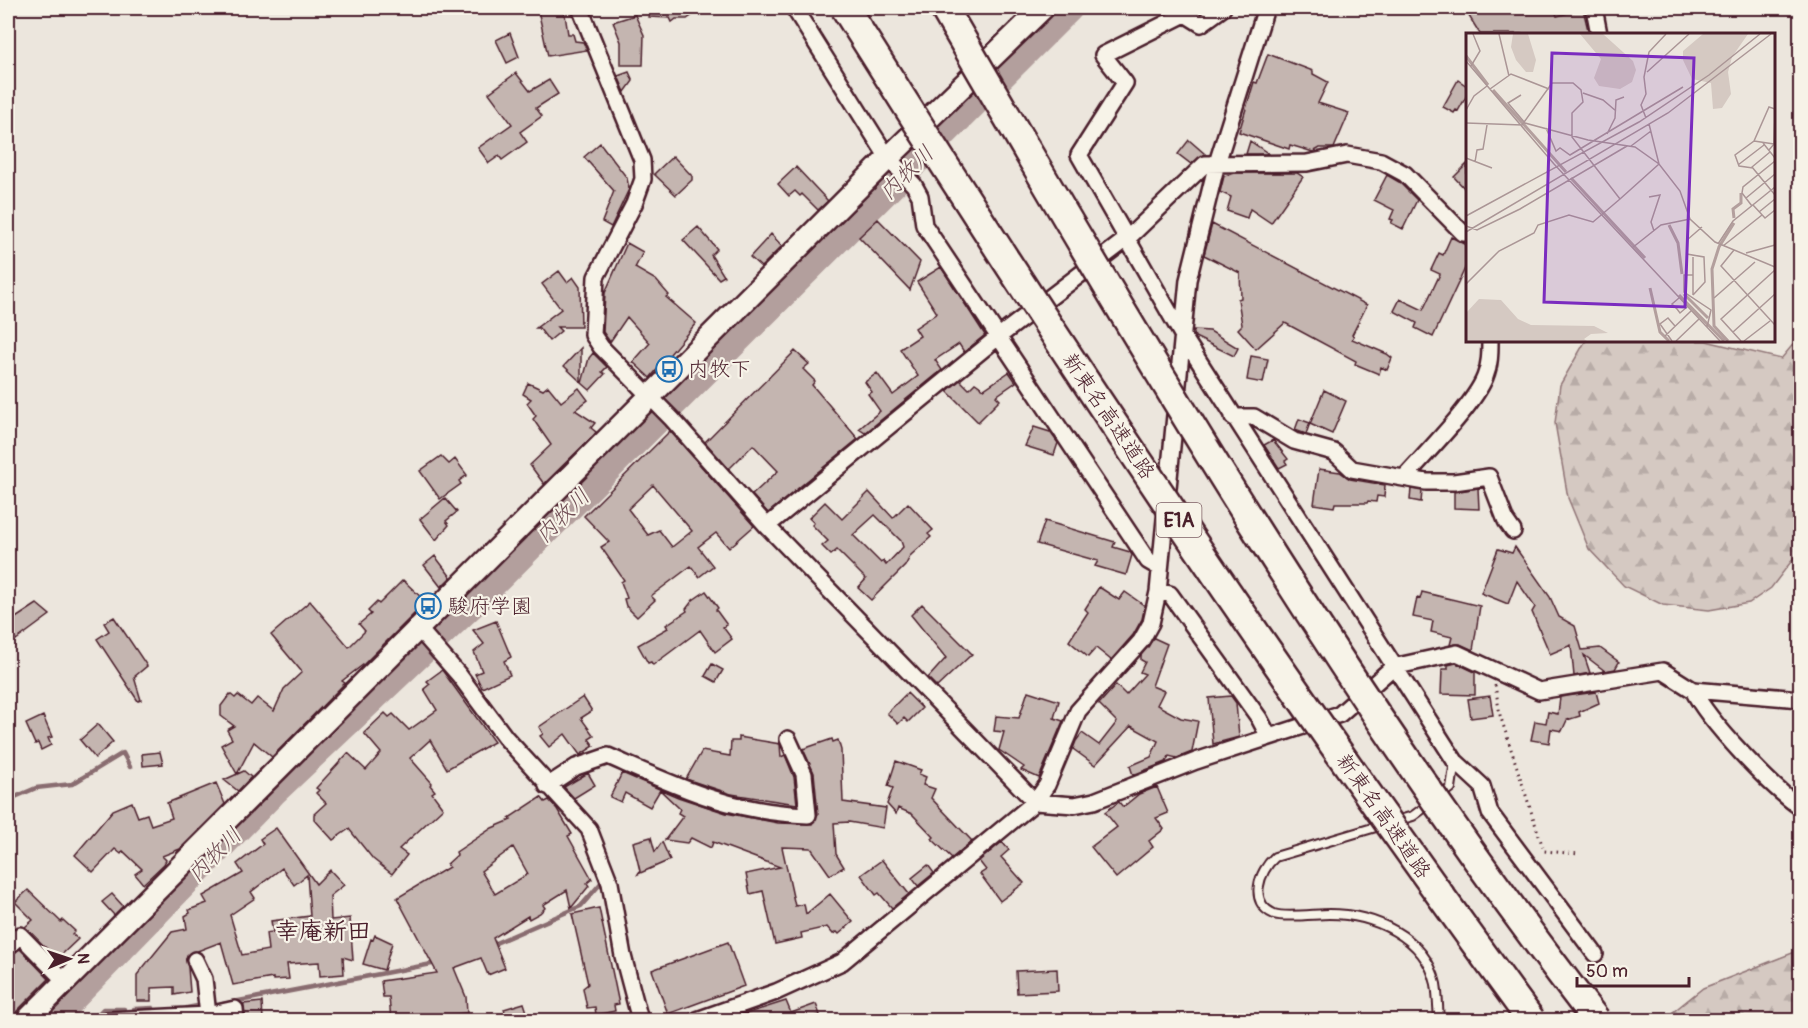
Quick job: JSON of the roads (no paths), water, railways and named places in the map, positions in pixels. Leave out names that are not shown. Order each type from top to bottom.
[{"type":"highway","name":"新東名高速道路","points":[[845,8],[1083,378],[1407,852],[1531,1020]]},
{"type":"highway","name":"E1A","points":[[944,8],[1103,284],[1216,471],[1333,650],[1452,824],[1596,1020]]},
{"type":"street","points":[[580,8],[642,160],[643,180],[634,204],[596,277],[593,335],[601,347],[672,419],[767,526],[1035,802],[1074,805],[1094,801],[1196,761],[1340,714],[1393,667],[1457,653],[1539,691],[1663,671],[1693,690],[1716,723],[1783,795],[1800,807]]},
{"type":"street","points":[[794,8],[891,161],[914,184],[920,196],[924,225],[1148,561],[1160,568]]},
{"type":"street","points":[[27,1020],[422,632],[1043,8]]},
{"type":"street","points":[[1223,8],[1201,24],[1185,14],[1103,55],[1125,83],[1079,155],[1184,338],[1393,667],[1455,761],[1482,786],[1490,813],[1595,954]]},
{"type":"street","points":[[697,1020],[776,992],[842,962],[1035,802],[1047,784],[1078,711],[1141,641],[1151,623],[1158,591],[1188,280],[1217,162],[1266,8]]},
{"type":"street","points":[[1594,8],[1599,33]]},
{"type":"street","points":[[767,526],[998,337],[1128,238],[1205,164],[1217,162],[1226,165],[1307,163],[1347,155],[1381,161],[1405,174],[1463,233],[1466,233]]},
{"type":"street","points":[[1404,478],[1471,399],[1484,379],[1490,362],[1490,342]]},
{"type":"street","points":[[1233,417],[1254,417],[1294,441],[1334,452],[1352,469],[1404,478],[1454,482],[1488,477],[1506,521],[1513,531]]},
{"type":"street","points":[[1158,591],[1170,594],[1259,718],[1269,737]]},
{"type":"street","points":[[422,632],[441,653],[505,737],[547,786],[589,829],[610,883],[623,956],[640,1020]]},
{"type":"street","points":[[1693,690],[1800,699]]},
{"type":"street","points":[[547,786],[576,767],[608,756],[706,798],[768,813],[808,815],[804,774],[788,739]]},
{"type":"street","points":[[8,947],[20,935],[65,981]]},
{"type":"street","points":[[195,960],[204,979],[208,1015]]},
{"type":"street","points":[[108,1020],[208,1015],[235,1009],[236,1020]]},
{"type":"lane","points":[[1439,1020],[1436,982],[1423,957],[1403,935],[1377,922],[1348,914],[1275,914],[1264,906],[1258,890],[1259,877],[1264,867],[1275,857],[1413,816],[1451,788],[1455,761]]},
{"type":"waterway","name":"内牧川","points":[[52,1020],[273,793],[471,606],[1070,8]]},
{"type":"waterway","points":[[8,800],[36,788],[72,784],[123,753],[130,767]]},
{"type":"waterway","points":[[491,945],[581,906],[601,883]]},
{"type":"waterway","points":[[223,1004],[437,963]]},
{"type":"waterway","points":[[187,1008],[197,1006]]},
{"type":"waterway","points":[[134,1009],[153,1008]]},
{"type":"waterway","points":[[92,1020],[103,1009],[124,1009]]},
{"type":"place","name":"内牧下","points":[[669,369]]},
{"type":"place","name":"駿府学園","points":[[428,606]]},
{"type":"district","name":"幸庵新田","points":[[323,931]]}]
